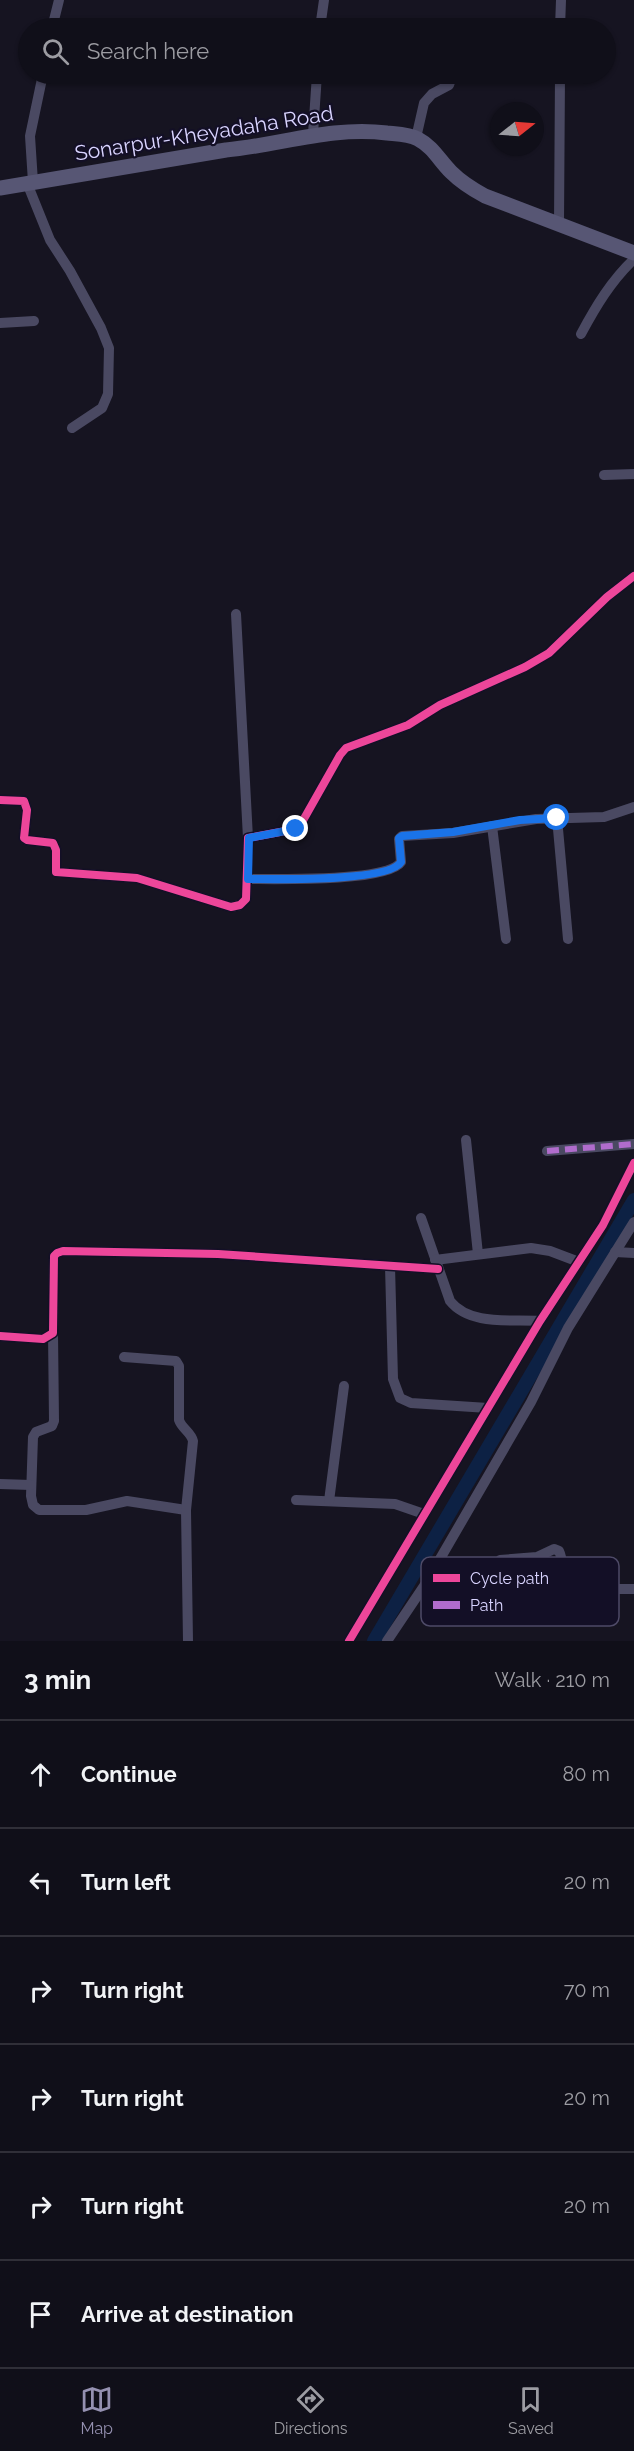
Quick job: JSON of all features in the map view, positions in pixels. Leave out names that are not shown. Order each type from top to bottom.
[{"type":"main road","name":"Sonarpur-Kheyadaha Road","points":[[0,188],[226,150],[264,146],[313,134],[343,130],[371,131],[416,138]]},
{"type":"main road","points":[[416,138],[430,146],[464,184],[485,196],[634,253]]},
{"type":"street","points":[[54,18],[59,0]]},
{"type":"street","points":[[322,18],[324,0]]},
{"type":"street","points":[[560,18],[561,0]]},
{"type":"street","points":[[41,84],[30,136],[30,182],[50,240],[96,318],[109,348],[108,394],[102,408],[72,428]]},
{"type":"street","points":[[313,134],[316,84]]},
{"type":"street","points":[[416,138],[424,103],[432,94],[449,84]]},
{"type":"street","points":[[560,84],[560,224]]},
{"type":"street","points":[[581,334],[609,286],[634,259]]},
{"type":"street","points":[[0,322],[34,321]]},
{"type":"street","points":[[604,475],[634,474]]},
{"type":"street","points":[[249,838],[296,829],[346,748],[408,724],[440,705],[525,667],[549,653],[607,597],[634,576]]},
{"type":"street","points":[[0,800],[24,801],[27,810],[24,838],[53,843],[56,850],[57,872],[137,878],[231,907],[240,905],[246,899],[249,838],[236,614]]},
{"type":"street","points":[[248,879],[331,879],[392,870],[401,862],[399,838],[402,836],[453,832],[520,820],[604,817],[634,807]]},
{"type":"street","points":[[557,818],[568,939]]},
{"type":"street","points":[[492,826],[506,939]]},
{"type":"street","points":[[466,1140],[478,1254]]},
{"type":"street","points":[[547,1152],[634,1144]]},
{"type":"street","points":[[350,1641],[540,1321],[603,1225],[634,1163]]},
{"type":"street","points":[[421,1218],[450,1301],[458,1310],[472,1317],[540,1321]]},
{"type":"street","points":[[441,1557],[531,1402],[568,1328],[634,1222]]},
{"type":"street","points":[[186,1510],[127,1501],[86,1510],[39,1510],[33,1505],[33,1437],[36,1432],[52,1426],[54,1421],[54,1256],[57,1252],[218,1254],[390,1266],[437,1264],[478,1254],[531,1248],[550,1251],[579,1262]]},
{"type":"street","points":[[615,1252],[634,1253]]},
{"type":"street","points":[[390,1266],[393,1379],[400,1398],[411,1403],[488,1407]]},
{"type":"street","points":[[0,1336],[43,1339],[53,1333]]},
{"type":"street","points":[[124,1357],[176,1360],[179,1366],[179,1420],[182,1428],[192,1435],[193,1441],[186,1510],[188,1641]]},
{"type":"street","points":[[329,1501],[344,1386]]},
{"type":"street","points":[[0,1484],[32,1485]]},
{"type":"street","points":[[296,1500],[395,1504],[424,1514]]},
{"type":"street","points":[[537,1557],[554,1549],[559,1551],[562,1557]]},
{"type":"street","points":[[387,1641],[421,1589]]},
{"type":"waterway","points":[[424,1557],[634,1200]]},
{"type":"waterway","points":[[374,1641],[421,1561]]},
{"type":"marked path","points":[[547,1151],[634,1144]]},
{"type":"cycle path","points":[[0,800],[24,801],[27,810],[24,838],[53,843],[56,850],[56,872],[137,878],[231,907],[240,905],[246,899],[248,838],[296,829],[346,748],[408,725],[440,705],[525,667],[549,653],[607,597],[634,576]]},
{"type":"cycle path","points":[[349,1641],[540,1321],[603,1225],[634,1163]]},
{"type":"cycle path","points":[[0,1336],[43,1339],[53,1333],[54,1256],[63,1251],[218,1254],[438,1269]]},
{"type":"route","points":[[296,829],[249,838],[248,879],[331,879],[392,870],[399,867],[401,862],[399,838],[402,836],[466,831],[520,820],[557,818]]}]
